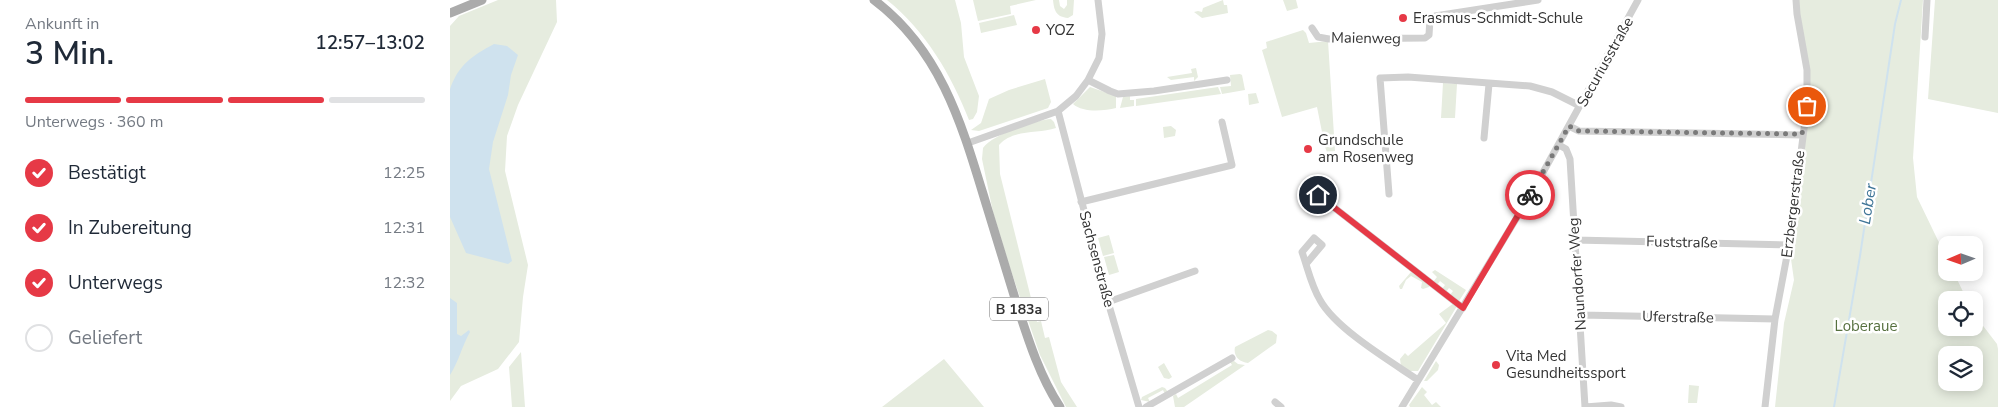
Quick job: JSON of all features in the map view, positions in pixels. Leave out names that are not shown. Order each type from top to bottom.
[{"type":"main road","points":[[450,13],[482,0]]},
{"type":"main road","name":"B 183a","points":[[874,0],[906,31],[931,63],[957,113],[968,143],[1023,324],[1038,362],[1060,407]]},
{"type":"street","points":[[968,143],[1058,111],[1069,104],[1088,80],[1099,58],[1101,44],[1098,0]]},
{"type":"street","name":"Maienweg","points":[[1312,28],[1318,36],[1329,38],[1425,38],[1429,35],[1430,19],[1435,16],[1538,0]]},
{"type":"street","name":"Securiusstraße","points":[[1403,407],[1559,144],[1638,0]]},
{"type":"street","name":"Erzbergerstraße","points":[[1764,407],[1776,319],[1789,245],[1807,106],[1807,70],[1796,0]]},
{"type":"street","points":[[1925,37],[1927,0]]},
{"type":"street","points":[[1389,194],[1380,78],[1408,77],[1530,86],[1552,92],[1580,106]]},
{"type":"street","points":[[1088,80],[1110,92],[1118,94],[1154,91],[1227,80]]},
{"type":"street","points":[[1484,138],[1489,84]]},
{"type":"street","name":"Sachsenstraße","points":[[1058,111],[1108,302],[1139,407]]},
{"type":"street","points":[[1081,202],[1232,165],[1222,122]]},
{"type":"street","points":[[1569,126],[1579,131],[1802,134]]},
{"type":"street","name":"Naundorfer Weg","points":[[1559,144],[1566,149],[1570,159],[1585,407]]},
{"type":"street","points":[[1318,195],[1463,308]]},
{"type":"street","name":"Fuststraße","points":[[1575,240],[1789,245]]},
{"type":"street","points":[[1306,264],[1312,284],[1321,302],[1330,313],[1376,352],[1418,380]]},
{"type":"street","points":[[1108,302],[1195,271]]},
{"type":"street","name":"Uferstraße","points":[[1580,315],[1776,319]]},
{"type":"street","points":[[1146,407],[1232,358]]},
{"type":"street","points":[[1585,407],[1611,405],[1621,407]]},
{"type":"green space","points":[[498,0],[556,0],[557,22],[518,105],[507,136],[505,171],[528,265],[519,342],[498,369],[461,386],[450,401],[450,26],[459,16]]},
{"type":"green space","points":[[887,0],[955,0],[961,23],[964,57],[979,96],[977,112],[973,119],[969,120],[946,71],[936,55],[913,25]]},
{"type":"green space","points":[[973,0],[1036,0],[1010,6],[1011,14],[978,21]]},
{"type":"green space","points":[[1053,0],[1059,0],[1060,6],[1064,9],[1067,5],[1067,0],[1074,0],[1073,15],[1068,18],[1058,15]]},
{"type":"green space","points":[[1223,0],[1224,5],[1227,5],[1228,13],[1202,18],[1194,12],[1202,12],[1203,8]]},
{"type":"green space","points":[[1283,0],[1296,0],[1298,8],[1287,11]]},
{"type":"green space","name":"Loberaue","points":[[1796,0],[1923,0],[1913,158],[1917,197],[1938,240],[1938,281],[1958,281],[1963,291],[1938,291],[1938,336],[1983,336],[1983,326],[1997,344],[1998,349],[1998,407],[1775,407],[1784,323],[1794,280],[1789,245],[1807,70]]},
{"type":"green space","points":[[1935,0],[1998,0],[1998,113],[1928,99]]},
{"type":"green space","points":[[1014,15],[1017,25],[981,33],[979,23]]},
{"type":"green space","points":[[1303,30],[1309,43],[1328,41],[1335,151],[1327,152],[1317,107],[1282,117],[1262,50],[1267,48],[1266,42]]},
{"type":"green space","points":[[1196,68],[1198,77],[1194,81],[1194,77],[1171,80],[1167,77],[1192,73],[1191,69]]},
{"type":"green space","points":[[1230,75],[1242,75],[1245,90],[1222,94],[1220,87],[1231,86]]},
{"type":"green space","points":[[1045,79],[1051,102],[1048,108],[979,131],[971,130],[981,123],[989,99],[1009,90]]},
{"type":"green space","points":[[1443,83],[1457,84],[1455,118],[1441,118]]},
{"type":"green space","points":[[1090,87],[1116,96],[1116,108],[1088,110],[1073,104]]},
{"type":"green space","points":[[1218,87],[1221,94],[1136,106],[1136,99]]},
{"type":"green space","points":[[1256,93],[1259,103],[1249,105],[1248,94]]},
{"type":"green space","points":[[1130,96],[1130,100],[1134,100],[1134,106],[1120,108],[1123,97]]},
{"type":"green space","points":[[1051,119],[1056,128],[1011,136],[999,145],[1000,174],[1037,322],[1041,321],[1045,338],[1049,337],[1061,382],[1077,407],[1066,407],[1040,355],[993,212],[982,159],[983,148],[995,138],[1025,125]]},
{"type":"green space","points":[[1171,126],[1176,130],[1175,136],[1164,138],[1163,127]]},
{"type":"green space","points":[[1109,235],[1114,253],[1103,256],[1098,238]]},
{"type":"green space","points":[[1114,255],[1119,272],[1109,275],[1104,257]]},
{"type":"green space","points":[[1435,270],[1466,290],[1459,301],[1450,295],[1453,291],[1449,288],[1446,292],[1442,289],[1445,285],[1440,281],[1437,285],[1433,282],[1437,277],[1432,272]]},
{"type":"green space","points":[[1411,272],[1430,285],[1429,287],[1421,288],[1422,282],[1411,276],[1406,280],[1402,289],[1400,289],[1399,286]]},
{"type":"green space","points":[[1454,303],[1457,306],[1418,371],[1409,371],[1401,366],[1400,359],[1405,353],[1408,356],[1446,323],[1439,314]]},
{"type":"green space","points":[[1268,330],[1277,335],[1276,343],[1248,363],[1237,358],[1235,347]]},
{"type":"green space","points":[[521,352],[525,407],[512,407],[509,367]]},
{"type":"green space","points":[[944,359],[984,407],[882,407]]},
{"type":"green space","points":[[1234,361],[1245,365],[1184,407],[1175,407],[1173,396],[1176,394],[1178,398],[1232,365],[1230,362]]},
{"type":"green space","points":[[1436,361],[1439,365],[1438,370],[1427,381],[1424,381]]},
{"type":"green space","points":[[1164,363],[1172,377],[1169,379],[1164,378],[1158,367]]},
{"type":"green space","points":[[1689,385],[1699,386],[1697,403],[1688,403]]},
{"type":"green space","points":[[1162,387],[1168,392],[1165,394],[1163,390],[1148,398],[1150,402],[1141,400],[1142,397]]},
{"type":"green space","points":[[1422,387],[1427,392],[1424,395],[1432,405],[1436,402],[1441,407],[1410,407],[1409,405]]},
{"type":"water","points":[[494,44],[507,46],[518,55],[493,142],[489,169],[512,261],[508,264],[466,253],[450,217],[450,89],[462,67]]},
{"type":"water","points":[[450,298],[457,303],[457,334],[461,336],[469,330],[470,332],[450,375]]},
{"type":"waterway","name":"Lober","points":[[1834,407],[1860,256],[1895,24],[1901,0]]},
{"type":"way so far","points":[[1530,195],[1569,126],[1579,131],[1802,134],[1807,106]]},
{"type":"place","name":"Erasmus-Schmidt-Schule","points":[[1403,18]]},
{"type":"place","name":"YOZ","points":[[1036,30]]},
{"type":"place","name":"Grundschule am Rosenweg","points":[[1308,149]]},
{"type":"place","name":"Vita Med Gesundheitssport","points":[[1496,365]]},
{"type":"route","points":[[1318,195],[1463,308],[1530,195]]}]
